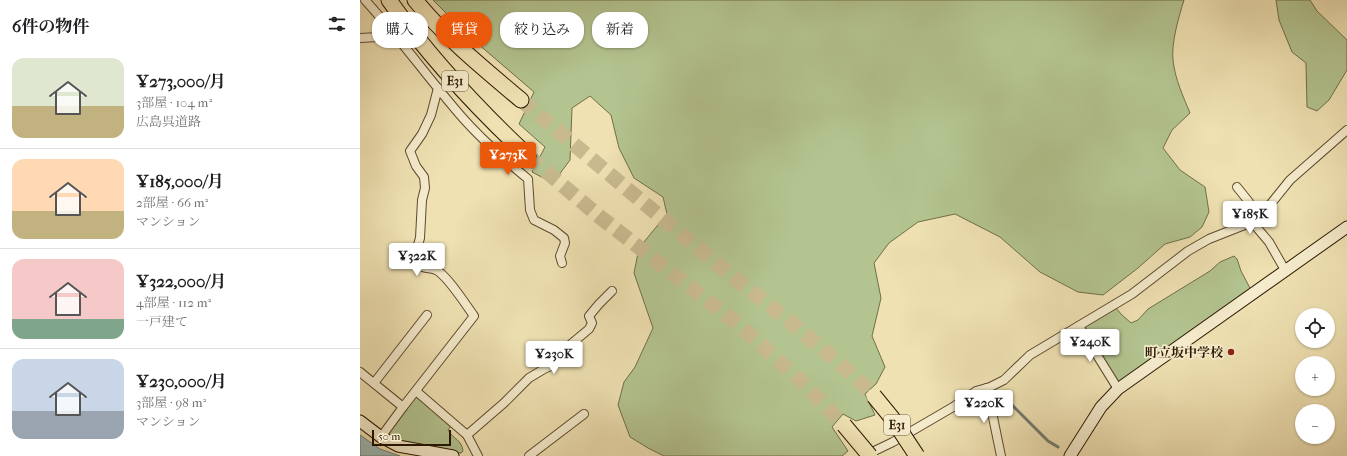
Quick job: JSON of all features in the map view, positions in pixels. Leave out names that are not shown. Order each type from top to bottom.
[{"type":"highway","name":"E31","points":[[388,0],[403,20],[469,97],[498,128],[528,156]]},
{"type":"highway","name":"E31","points":[[415,0],[432,20],[471,58],[521,100]]},
{"type":"highway","name":"E31","points":[[874,396],[892,418],[917,456]]},
{"type":"highway","points":[[844,425],[870,456]]},
{"type":"street","points":[[365,0],[375,12]]},
{"type":"street","points":[[360,38],[372,37]]},
{"type":"street","points":[[406,48],[462,117],[509,164],[528,179],[530,210],[534,220],[554,230],[564,238],[565,243],[560,256],[562,263]]},
{"type":"street","points":[[381,437],[403,406],[474,316],[445,278],[437,270],[421,268],[416,264],[416,255],[420,238],[422,200],[425,188],[424,177],[416,166],[410,151],[422,134],[430,115],[438,88]]},
{"type":"street","points":[[864,456],[893,442],[953,407],[976,391],[987,388],[1004,380],[1030,354],[1132,294],[1188,251],[1209,239],[1252,222],[1265,211],[1290,180],[1347,130]]},
{"type":"street","points":[[1237,187],[1249,202],[1252,222],[1269,242],[1285,270]]},
{"type":"street","points":[[1070,456],[1101,407],[1118,389],[1347,227]]},
{"type":"street","points":[[467,435],[504,403],[529,378],[544,368],[555,364],[565,354],[570,344],[588,329],[592,323],[589,316],[612,291]]},
{"type":"street","points":[[374,383],[427,315]]},
{"type":"street","points":[[1079,326],[1118,389]]},
{"type":"street","points":[[360,372],[403,406]]},
{"type":"street","points":[[987,388],[1001,456]]},
{"type":"street","points":[[416,391],[467,435],[478,456]]},
{"type":"street","points":[[529,456],[584,414]]},
{"type":"street","points":[[360,421],[381,437],[398,446],[453,456]]},
{"type":"green space","points":[[433,0],[1184,0],[1174,38],[1173,60],[1177,81],[1190,113],[1172,130],[1163,148],[1180,170],[1205,187],[1209,212],[1202,227],[1190,237],[1165,244],[1138,268],[1103,295],[1078,292],[1040,272],[1000,237],[955,214],[918,222],[889,243],[874,263],[881,298],[872,336],[885,367],[876,384],[865,394],[875,415],[856,421],[843,414],[832,427],[848,451],[842,456],[664,456],[630,437],[618,405],[624,382],[635,367],[653,328],[634,273],[639,248],[667,214],[663,197],[634,178],[619,148],[611,115],[590,96],[572,108],[570,160],[553,183],[532,172],[545,147],[519,124],[534,92],[483,48],[492,48],[492,12],[445,12]]},
{"type":"green space","points":[[1276,0],[1310,0],[1317,11],[1347,40],[1347,70],[1329,100],[1317,111],[1307,107],[1306,63],[1292,52],[1279,20]]},
{"type":"green space","points":[[1234,256],[1237,259],[1241,271],[1251,290],[1119,384],[1099,354],[1085,327],[1116,308],[1131,323],[1138,320],[1148,309],[1210,271],[1220,262]]},
{"type":"green space","points":[[415,395],[452,425],[448,430],[461,444],[463,451],[461,453],[427,450],[384,435]]},
{"type":"water","points":[[360,435],[380,449],[400,456],[360,456]]},
{"type":"waterway","points":[[993,391],[1008,401],[1048,441],[1058,447]]},
{"type":"tunnel","points":[[521,100],[721,267],[819,346],[874,396]]},
{"type":"tunnel","points":[[528,156],[600,217],[740,326],[801,381],[844,425]]},
{"type":"place","name":"町立坂中学校","points":[[1231,352]]}]
